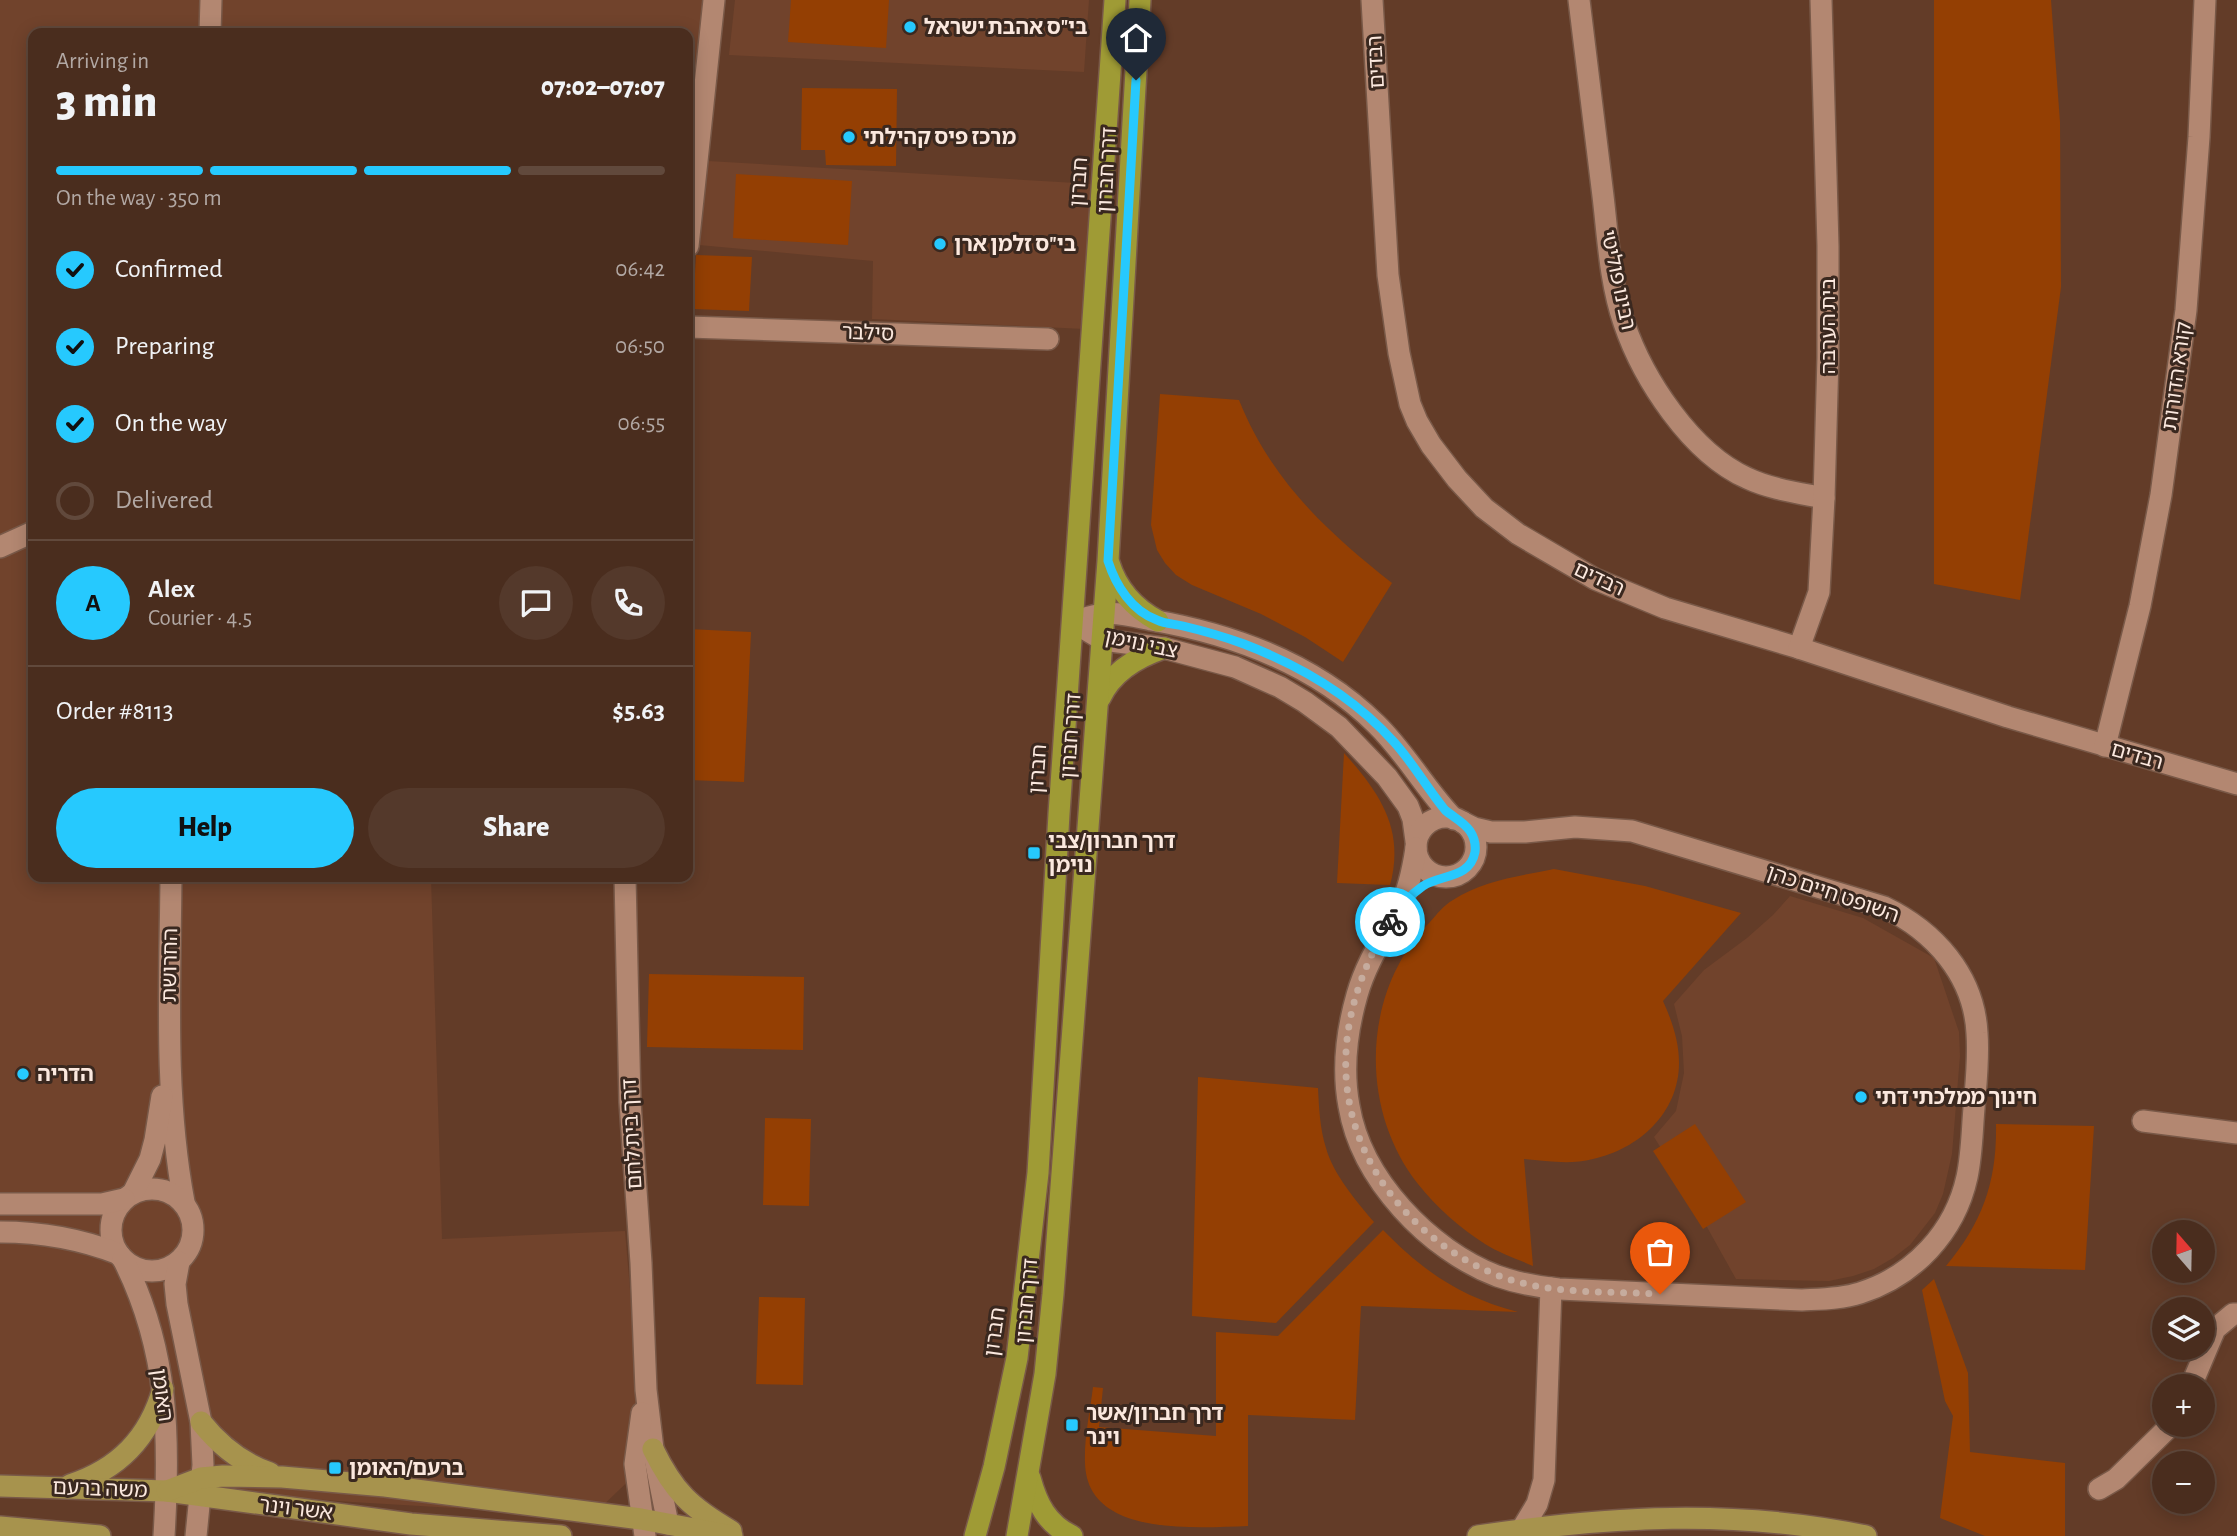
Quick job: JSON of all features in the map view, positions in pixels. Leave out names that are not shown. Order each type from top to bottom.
[{"type":"highway","name":"חברון","points":[[975,1536],[1012,1386],[1038,1173],[1115,0]]},
{"type":"highway","name":"דרך חברון","points":[[1029,1473],[1050,1335],[1099,700],[1140,0]]},
{"type":"highway","points":[[1108,561],[1114,578],[1125,595],[1138,608],[1158,621]]},
{"type":"highway","points":[[1099,700],[1106,686],[1123,669],[1139,658],[1164,648]]},
{"type":"highway","points":[[1017,1536],[1029,1473]]},
{"type":"highway","points":[[1029,1473],[1037,1501],[1045,1514],[1058,1529],[1072,1536]]},
{"type":"main road","points":[[59,1488],[96,1474],[131,1449],[156,1413],[163,1389]]},
{"type":"main road","points":[[201,1422],[228,1451],[258,1469],[282,1477]]},
{"type":"main road","points":[[653,1450],[667,1478],[686,1499],[713,1520],[742,1536]]},
{"type":"main road","points":[[201,1488],[223,1476],[282,1477],[385,1486],[643,1527],[732,1536]]},
{"type":"main road","name":"משה ברעם","points":[[0,1486],[167,1491],[201,1488]]},
{"type":"main road","name":"אשר וינר","points":[[201,1488],[411,1524],[561,1536]]},
{"type":"main road","points":[[1478,1536],[1598,1521],[1668,1517],[1819,1527],[1866,1536]]},
{"type":"main road","points":[[2,1527],[37,1536]]},
{"type":"main road","points":[[2,1527],[100,1536]]},
{"type":"street","points":[[210,28],[211,0]]},
{"type":"street","points":[[693,199],[714,0]]},
{"type":"street","name":"רבדים","points":[[1372,0],[1385,242],[1391,302],[1410,404],[1430,445],[1484,508],[1518,534],[1595,579],[1665,608],[1799,648],[2008,717],[2237,784]]},
{"type":"street","name":"רבינו פוליטי","points":[[1579,0],[1608,243],[1622,319],[1632,345],[1650,380],[1670,408],[1693,438],[1718,460],[1746,478],[1824,498]]},
{"type":"street","name":"בית הערבה","points":[[1799,648],[1819,592],[1824,498],[1828,246],[1821,0]]},
{"type":"street","name":"קורא הדורות","points":[[2105,746],[2140,606],[2161,495],[2186,310],[2199,137],[2205,0]]},
{"type":"street","name":"סילבר","points":[[693,327],[1048,339]]},
{"type":"street","points":[[0,547],[28,534]]},
{"type":"street","name":"צבי נוימן","points":[[1073,622],[1105,613],[1158,621],[1205,631],[1278,657],[1336,690],[1361,709],[1393,741],[1436,799],[1458,820]]},
{"type":"street","name":"צבי נוימן","points":[[1073,622],[1103,640],[1164,648],[1254,674],[1305,702],[1339,727],[1372,759],[1404,797],[1412,814],[1416,844]]},
{"type":"street","points":[[1445,817],[1458,820],[1469,828],[1474,837],[1472,860],[1464,870],[1446,877],[1437,876],[1425,869],[1417,857],[1416,844],[1421,831],[1431,821],[1445,817]]},
{"type":"street","name":"השופט חיים כהן","points":[[1416,844],[1408,885],[1368,963],[1357,995],[1350,1028],[1346,1077],[1349,1107],[1358,1138],[1371,1167],[1412,1219],[1438,1242],[1466,1261],[1527,1285],[1802,1300],[1858,1294],[1882,1285],[1922,1258],[1950,1221],[1963,1189],[1970,1156],[1978,1056],[1973,1007],[1965,985],[1943,950],[1915,924],[1884,907],[1640,833],[1610,828],[1576,827],[1525,832],[1485,831],[1458,820]]},
{"type":"street","name":"השופט חיים כהן","points":[[1472,860],[1486,847],[1525,832]]},
{"type":"street","name":"השופט חיים כהן","points":[[1394,915],[1418,889],[1429,882],[1446,877]]},
{"type":"street","name":"החרושת","points":[[171,882],[169,1053],[173,1132],[184,1202]]},
{"type":"street","name":"דרך בית לחם","points":[[625,882],[629,1090],[641,1263],[646,1390],[653,1450],[668,1530]]},
{"type":"street","name":"החרושת","points":[[129,1196],[150,1159],[169,1053]]},
{"type":"street","points":[[2143,1121],[2237,1133]]},
{"type":"street","points":[[0,1204],[102,1203],[146,1189],[160,1189],[184,1202],[191,1214],[194,1236],[179,1262],[156,1271],[133,1266],[95,1245],[68,1238],[0,1232]]},
{"type":"street","points":[[121,1257],[113,1243],[112,1220],[117,1209],[129,1196]]},
{"type":"street","name":"האומן","points":[[121,1257],[142,1303],[163,1389],[167,1426],[164,1536]]},
{"type":"street","name":"האומן","points":[[179,1262],[175,1284],[177,1304],[201,1422],[201,1488],[196,1536]]},
{"type":"street","points":[[1522,1529],[1537,1504],[1544,1480],[1551,1288]]},
{"type":"street","points":[[2195,1374],[2216,1329],[2233,1314],[2237,1314]]},
{"type":"street","name":"דרך בית לחם","points":[[643,1527],[635,1464],[646,1390]]},
{"type":"street","points":[[2099,1489],[2116,1479],[2159,1437]]},
{"type":"shaded area","points":[[0,0],[713,0],[693,197],[693,28],[28,28],[28,882],[431,882],[442,1239],[625,1231],[645,1465],[592,1516],[352,1502],[0,1475]]},
{"type":"shaded area","name":"בי\"ס אהבת ישראל","points":[[735,0],[1089,0],[1084,72],[729,55]]},
{"type":"shaded area","points":[[791,0],[889,0],[886,48],[788,42]]},
{"type":"shaded area","points":[[1934,0],[2051,0],[2060,122],[2061,287],[2020,600],[1934,584]]},
{"type":"shaded area","name":"מרכז פיס קהילתי","points":[[802,88],[897,89],[896,166],[826,165],[825,150],[801,150]]},
{"type":"shaded area","points":[[708,161],[1093,184],[1085,329],[872,319],[873,261],[699,245]]},
{"type":"shaded area","points":[[736,174],[852,181],[848,245],[733,238]]},
{"type":"shaded area","points":[[696,255],[752,257],[749,311],[693,309]]},
{"type":"shaded area","points":[[1160,394],[1239,400],[1267,455],[1303,502],[1345,544],[1392,583],[1343,662],[1305,637],[1261,614],[1192,585],[1176,575],[1165,563],[1157,550],[1151,525]]},
{"type":"shaded area","points":[[693,629],[751,632],[744,782],[693,780]]},
{"type":"shaded area","points":[[1344,753],[1378,798],[1392,830],[1394,865],[1390,885],[1337,883]]},
{"type":"shaded area","points":[[1554,869],[1645,886],[1741,913],[1663,1001],[1674,1031],[1679,1063],[1672,1098],[1653,1126],[1626,1147],[1593,1159],[1567,1162],[1524,1159],[1533,1266],[1476,1238],[1441,1209],[1418,1184],[1398,1154],[1385,1121],[1378,1086],[1376,1050],[1380,1015],[1391,981],[1408,950],[1441,910],[1453,900],[1477,888]]},
{"type":"shaded area","points":[[1790,896],[1863,918],[1934,958],[1959,1032],[1960,1056],[1952,1154],[1943,1194],[1935,1213],[1910,1245],[1893,1258],[1874,1269],[1829,1281],[1736,1279],[1654,1137],[1676,1111],[1684,1073],[1682,1036],[1674,1004],[1704,970],[1747,938]]},
{"type":"shaded area","points":[[649,974],[804,977],[803,1050],[647,1047]]},
{"type":"shaded area","points":[[1198,1077],[1318,1088],[1321,1126],[1329,1158],[1346,1187],[1374,1222],[1276,1323],[1192,1316]]},
{"type":"shaded area","points":[[765,1118],[811,1119],[809,1206],[763,1205]]},
{"type":"shaded area","points":[[1695,1124],[1746,1202],[1703,1229],[1653,1151]]},
{"type":"shaded area","points":[[1996,1124],[2094,1126],[2085,1270],[1946,1266],[1970,1233],[1985,1200],[1994,1164]]},
{"type":"shaded area","points":[[1383,1230],[1413,1258],[1444,1281],[1479,1299],[1518,1312],[1361,1306],[1355,1420],[1248,1415],[1248,1526],[1198,1527],[1146,1523],[1122,1516],[1103,1504],[1090,1487],[1085,1463],[1093,1387],[1103,1388],[1099,1427],[1216,1436],[1216,1332],[1278,1336]]},
{"type":"shaded area","points":[[1934,1279],[1968,1373],[1970,1452],[2065,1463],[2065,1536],[1985,1536],[1940,1518],[1953,1416],[1945,1401],[1922,1290]]},
{"type":"shaded area","points":[[759,1297],[805,1298],[803,1385],[756,1384]]},
{"type":"way so far","points":[[1390,922],[1368,963],[1357,995],[1348,1044],[1346,1077],[1349,1107],[1358,1138],[1371,1167],[1390,1194],[1412,1219],[1438,1242],[1466,1261],[1496,1275],[1527,1285],[1551,1288],[1660,1294]]},
{"type":"place","name":"בי\"ס אהבת ישראל","points":[[910,27]]},
{"type":"place","name":"מרכז פיס קהילתי","points":[[849,137]]},
{"type":"place","name":"בי\"ס זלמן ארן","points":[[940,244]]},
{"type":"place","name":"דרך חברון/צבי נוימן","points":[[1034,853]]},
{"type":"place","name":"הדריה","points":[[23,1074]]},
{"type":"place","name":"חינוך ממלכתי דתי","points":[[1861,1097]]},
{"type":"place","name":"דרך חברון/אשר וינר","points":[[1072,1425]]},
{"type":"place","name":"ברעם/האומן","points":[[335,1468]]},
{"type":"route","points":[[1136,80],[1108,561],[1125,595],[1150,617],[1205,631],[1278,657],[1336,690],[1361,709],[1393,741],[1445,810],[1469,828],[1475,846],[1474,855],[1467,867],[1455,875],[1429,882],[1418,889],[1390,922]]}]
